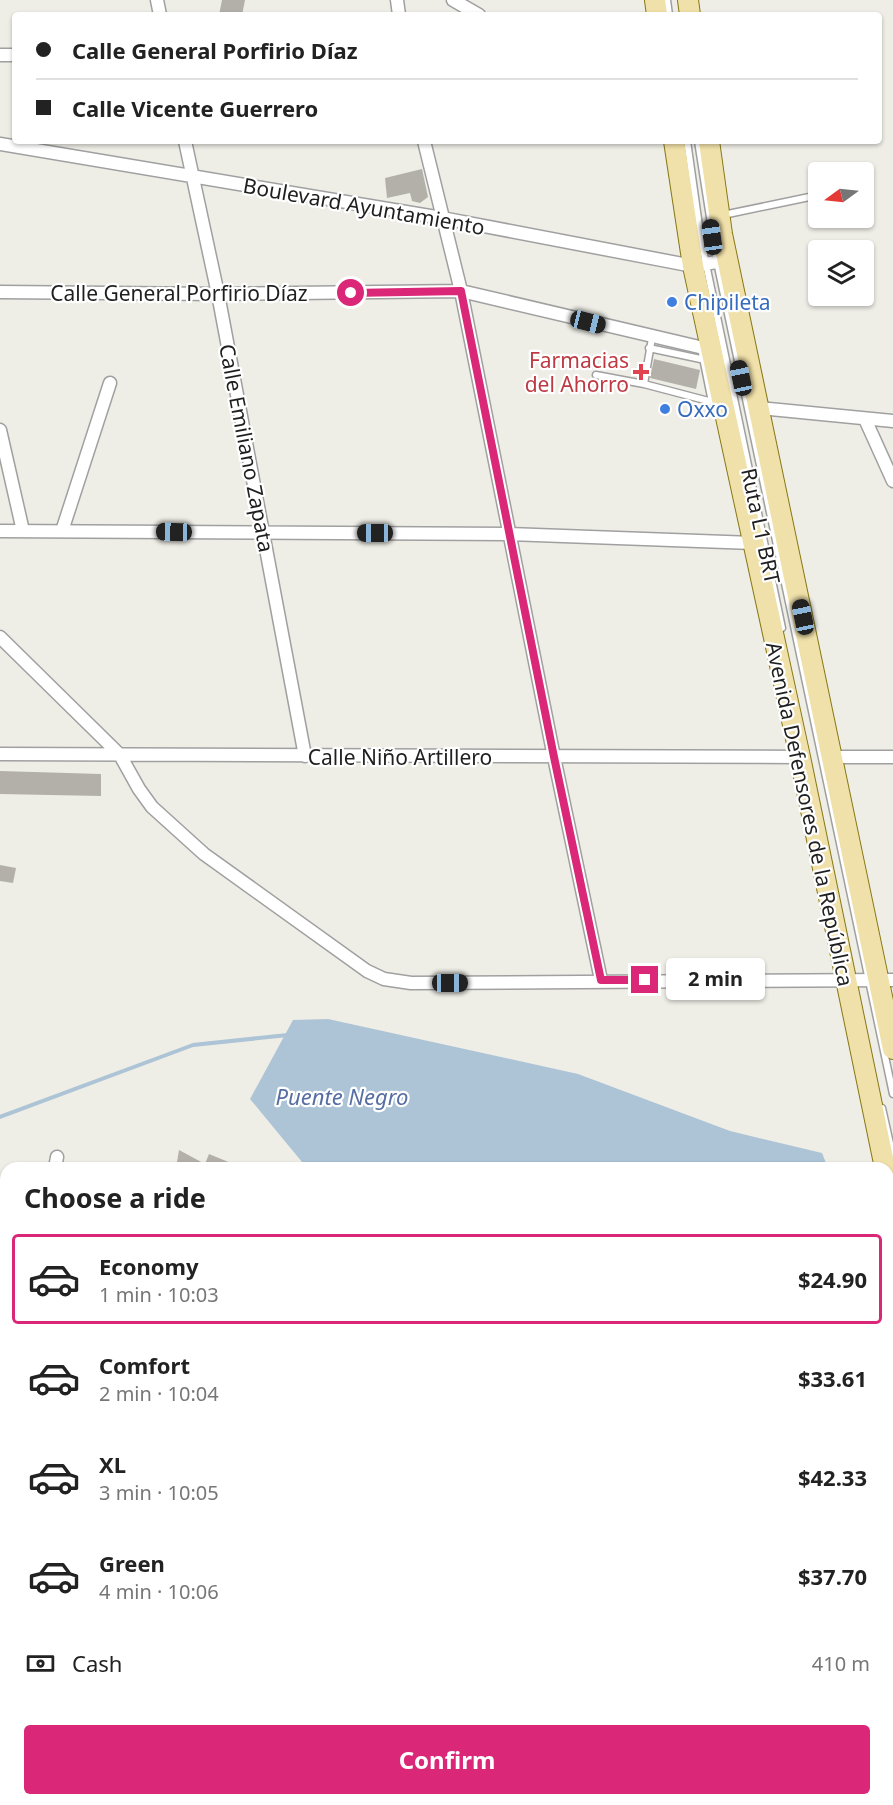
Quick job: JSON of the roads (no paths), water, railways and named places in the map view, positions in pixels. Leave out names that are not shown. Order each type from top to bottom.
[{"type":"main road","name":"Avenida Defensores de la República","points":[[675,144],[759,408],[832,757],[864,980],[884,1162]]},
{"type":"main road","name":"Avenida Defensores de la República","points":[[709,144],[719,216],[711,263],[707,355],[753,543],[800,757],[864,980],[893,1049]]},
{"type":"street","points":[[457,1],[474,12]]},
{"type":"street","name":"Boulevard Ayuntamiento","points":[[0,144],[711,263]]},
{"type":"street","name":"Calle Emiliano Zapata","points":[[187,144],[218,294],[305,756]]},
{"type":"street","points":[[425,144],[461,291],[508,534],[601,980]]},
{"type":"street","name":"Calle General Porfirio Díaz","points":[[0,292],[218,294],[461,291],[651,343],[707,355]]},
{"type":"street","points":[[62,531],[110,383]]},
{"type":"street","points":[[759,408],[893,421]]},
{"type":"street","points":[[865,419],[893,482]]},
{"type":"street","points":[[0,430],[23,531]]},
{"type":"street","points":[[0,531],[508,534],[753,543]]},
{"type":"street","points":[[0,637],[120,755],[152,807],[204,854],[367,970],[384,979],[411,983],[864,980]]},
{"type":"street","name":"Calle Niño Artillero","points":[[0,754],[800,757]]},
{"type":"street","points":[[832,757],[893,757]]},
{"type":"lane","name":"Ruta L1 BRT","points":[[688,144],[784,640]]},
{"type":"lane","name":"Ruta L1 BRT","points":[[698,144],[711,263],[864,980],[893,1094]]},
{"type":"lane","points":[[719,216],[808,197]]},
{"type":"lane","points":[[644,384],[651,343]]},
{"type":"lane","points":[[596,375],[644,384],[718,403]]},
{"type":"lane","points":[[881,1102],[893,1157]]},
{"type":"water","name":"Puente Negro","points":[[328,1019],[578,1074],[730,1131],[822,1153],[826,1162],[302,1162],[250,1099],[293,1020]]},
{"type":"waterway","points":[[0,1117],[193,1045],[288,1035]]},
{"type":"place","name":"Chipileta","points":[[672,302]]},
{"type":"place","name":"Farmacias del Ahorro","points":[[641,372]]},
{"type":"place","name":"Oxxo","points":[[665,409]]}]
